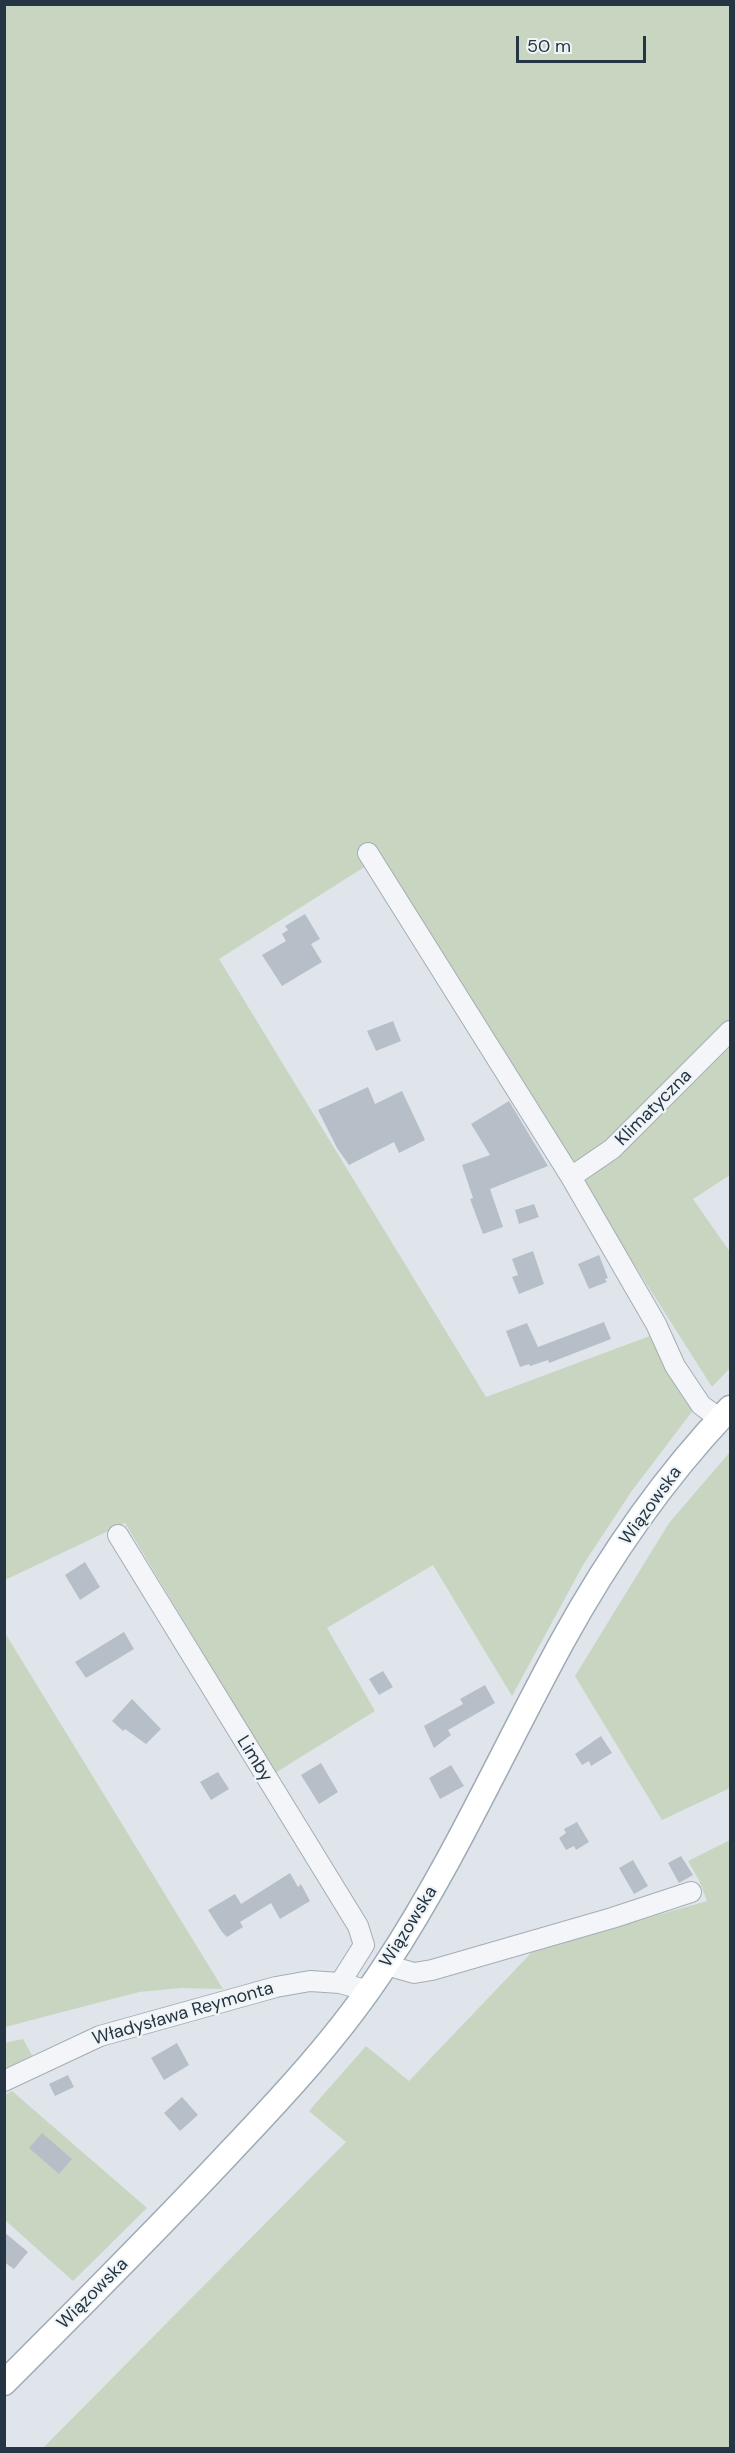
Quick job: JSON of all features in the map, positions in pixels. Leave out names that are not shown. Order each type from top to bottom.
[{"type":"main road","name":"Wiązowska","points":[[4,2383],[290,2089],[369,1991],[429,1898],[563,1640],[638,1522],[680,1465],[725,1414]]},
{"type":"street","points":[[368,853],[571,1177],[656,1324],[675,1366],[701,1405],[725,1414]]},
{"type":"street","name":"Klimatyczna","points":[[571,1177],[612,1149],[730,1031]]},
{"type":"street","name":"Limby","points":[[118,1535],[358,1926],[364,1946],[340,1983]]},
{"type":"street","points":[[386,1965],[414,1973],[432,1970],[612,1918],[691,1892]]},
{"type":"street","name":"Władysława Reymonta","points":[[4,2081],[99,2036],[276,1987],[310,1981],[340,1983],[369,1991]]},
{"type":"green space","points":[[5,5],[730,5],[730,1175],[693,1199],[730,1252],[730,1368],[712,1387],[377,859],[219,959],[486,1397],[650,1336],[694,1409],[631,1492],[583,1565],[512,1696],[433,1565],[327,1628],[375,1711],[275,1773],[125,1523],[5,1580]]},
{"type":"green space","points":[[730,1452],[730,1788],[662,1820],[575,1676],[669,1523]]},
{"type":"green space","points":[[4,1633],[223,1989],[181,1988],[139,1992],[5,2027]]},
{"type":"green space","points":[[730,1840],[730,2448],[43,2448],[346,2142],[309,2111],[366,2046],[409,2081],[534,1950],[707,1901],[688,1861]]},
{"type":"green space","points":[[23,2039],[33,2057],[5,2070],[4,2043]]},
{"type":"green space","points":[[12,2091],[147,2208],[73,2281],[5,2220],[4,2095]]},
{"type":"building","points":[[305,914],[320,939],[311,944],[322,962],[282,986],[262,955],[286,941],[282,934],[288,930],[285,926]]},
{"type":"building","points":[[393,1021],[401,1041],[376,1051],[367,1031]]},
{"type":"building","points":[[368,1087],[375,1104],[402,1091],[425,1140],[399,1153],[394,1142],[349,1165],[337,1148],[318,1110]]},
{"type":"building","points":[[509,1101],[548,1166],[490,1189],[503,1227],[483,1234],[470,1199],[473,1198],[462,1165],[490,1155],[471,1124]]},
{"type":"building","points":[[534,1204],[539,1217],[519,1224],[515,1210]]},
{"type":"building","points":[[533,1251],[544,1284],[519,1294],[512,1277],[518,1275],[512,1259]]},
{"type":"building","points":[[599,1255],[608,1278],[605,1279],[607,1282],[589,1289],[578,1264]]},
{"type":"building","points":[[604,1322],[611,1339],[549,1363],[548,1360],[520,1367],[506,1331],[527,1323],[538,1347]]},
{"type":"building","points":[[85,1562],[100,1587],[80,1600],[65,1575]]},
{"type":"building","points":[[124,1632],[134,1649],[86,1678],[75,1662]]},
{"type":"building","points":[[383,1671],[393,1687],[379,1695],[369,1679]]},
{"type":"building","points":[[485,1685],[495,1703],[448,1730],[451,1735],[434,1748],[424,1726],[463,1704],[460,1699]]},
{"type":"building","points":[[132,1699],[161,1729],[146,1744],[125,1729],[123,1731],[112,1721]]},
{"type":"building","points":[[601,1736],[612,1753],[591,1766],[589,1761],[582,1765],[575,1754]]},
{"type":"building","points":[[321,1763],[338,1792],[319,1804],[301,1775]]},
{"type":"building","points":[[451,1765],[464,1786],[440,1799],[429,1778]]},
{"type":"building","points":[[218,1772],[229,1789],[211,1800],[200,1782]]},
{"type":"building","points":[[577,1822],[589,1842],[576,1850],[574,1846],[566,1850],[559,1838],[566,1833],[564,1829]]},
{"type":"building","points":[[681,1856],[693,1875],[679,1883],[668,1863]]},
{"type":"building","points":[[633,1860],[648,1886],[634,1894],[619,1868]]},
{"type":"building","points":[[290,1873],[298,1887],[301,1884],[310,1901],[280,1919],[271,1903],[240,1922],[243,1927],[227,1937],[222,1932],[208,1910],[235,1894],[241,1904]]},
{"type":"building","points":[[177,2043],[189,2065],[164,2080],[151,2058]]},
{"type":"building","points":[[68,2075],[74,2087],[55,2096],[49,2084]]},
{"type":"building","points":[[182,2097],[198,2115],[180,2131],[164,2113]]},
{"type":"building","points":[[42,2133],[72,2159],[59,2174],[29,2148]]},
{"type":"building","points":[[4,2232],[28,2252],[14,2269],[4,2262]]}]
